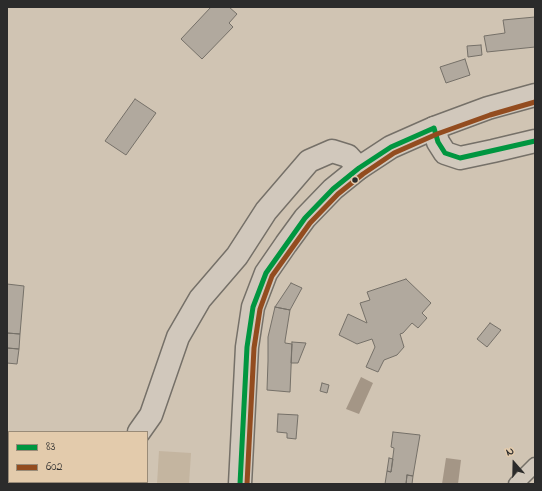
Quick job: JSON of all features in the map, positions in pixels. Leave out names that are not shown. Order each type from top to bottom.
[{"type":"main road","points":[[240,484],[247,347],[253,307],[266,273],[304,218],[332,189],[359,168],[391,147],[434,128],[488,108],[535,95]]},
{"type":"main road","points":[[434,128],[438,142],[444,153],[460,158],[535,141]]},
{"type":"main road","points":[[140,431],[151,415],[178,337],[200,299],[237,256],[266,211],[309,161],[314,158],[332,151],[348,156],[359,168]]},
{"type":"lane","points":[[516,484],[535,465]]},
{"type":"shaded area","points":[[361,377],[373,383],[359,414],[346,409]]},
{"type":"shaded area","points":[[159,451],[191,453],[189,484],[157,484]]},
{"type":"shaded area","points":[[446,458],[461,460],[458,484],[442,484]]},
{"type":"building","points":[[211,7],[229,7],[237,14],[229,23],[233,27],[202,59],[181,39]]},
{"type":"building","points":[[535,17],[535,47],[487,52],[484,36],[505,33],[503,20]]},
{"type":"building","points":[[481,45],[482,55],[468,57],[467,46]]},
{"type":"building","points":[[465,59],[470,75],[446,83],[440,67]]},
{"type":"building","points":[[135,99],[156,113],[126,155],[105,141]]},
{"type":"building","points":[[406,279],[431,303],[422,313],[427,318],[418,328],[412,323],[403,333],[400,334],[404,347],[397,355],[384,360],[378,372],[366,367],[375,347],[372,339],[357,344],[339,335],[348,314],[367,323],[360,303],[370,300],[367,292]]},
{"type":"building","points":[[291,283],[302,288],[290,310],[275,307]]},
{"type":"building","points":[[7,284],[24,286],[20,334],[7,333]]},
{"type":"building","points":[[275,307],[290,310],[285,343],[292,344],[290,392],[267,390],[268,337]]},
{"type":"building","points":[[490,323],[501,330],[487,347],[477,339]]},
{"type":"building","points":[[7,333],[20,334],[19,349],[7,348]]},
{"type":"building","points":[[292,342],[306,343],[298,363],[291,363]]},
{"type":"building","points":[[7,348],[19,349],[17,364],[7,363]]},
{"type":"building","points":[[322,383],[329,385],[327,393],[320,391]]},
{"type":"building","points":[[278,414],[298,415],[296,439],[287,438],[287,433],[277,432]]},
{"type":"building","points":[[393,432],[420,435],[413,476],[407,475],[406,484],[385,484],[387,471],[391,472],[394,448],[391,447]]},
{"type":"building","points":[[389,458],[393,459],[391,472],[387,471]]},
{"type":"building","points":[[407,475],[413,476],[412,484],[406,484]]},
{"type":"transit line","name":"602","points":[[247,484],[254,348],[260,309],[272,276],[310,223],[338,194],[363,174],[394,153],[437,134],[490,115],[535,102]]},
{"type":"transit line","name":"83","points":[[434,128],[438,142],[445,153],[460,158],[535,141]]},
{"type":"transit line","name":"83","points":[[240,484],[247,347],[253,307],[266,273],[305,218],[333,189],[359,168],[391,147],[434,128]]}]
